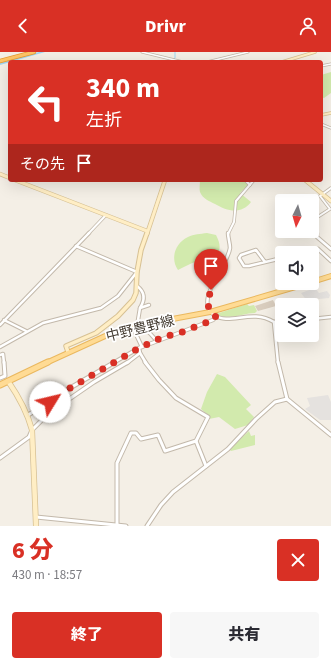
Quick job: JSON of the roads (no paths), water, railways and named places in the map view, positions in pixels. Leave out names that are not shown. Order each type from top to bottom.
[{"type":"highway","points":[[0,62],[34,52]]},
{"type":"main road","name":"中野豊野線","points":[[319,280],[331,276]]},
{"type":"main road","name":"中野豊野線","points":[[0,385],[68,352],[114,332],[210,312],[281,290]]},
{"type":"street","points":[[142,52],[175,60]]},
{"type":"street","points":[[215,60],[248,52]]},
{"type":"street","points":[[289,60],[316,52]]},
{"type":"street","points":[[20,182],[147,231]]},
{"type":"street","points":[[68,352],[66,346],[96,333],[118,316],[133,300],[137,286],[137,272],[147,231],[164,182]]},
{"type":"street","points":[[247,182],[250,185]]},
{"type":"street","points":[[252,182],[235,204],[233,225],[228,233],[230,249],[214,282],[207,305],[210,312],[216,317],[230,319],[242,318],[251,315],[261,315],[274,322],[279,370],[288,399],[331,435]]},
{"type":"street","points":[[307,182],[331,201]]},
{"type":"street","points":[[331,188],[320,196],[330,209],[313,220],[316,226],[317,236],[331,249]]},
{"type":"street","points":[[0,325],[106,216]]},
{"type":"street","points":[[76,246],[137,272]]},
{"type":"street","points":[[265,262],[256,250],[241,255],[239,258],[244,266],[249,266],[275,260]]},
{"type":"street","points":[[319,250],[331,261]]},
{"type":"street","points":[[0,347],[26,332],[54,319],[101,308],[118,296],[137,272]]},
{"type":"street","points":[[0,458],[24,440],[49,413],[140,353],[141,348],[135,327],[140,308],[144,301],[144,296],[142,290],[137,286]]},
{"type":"street","points":[[140,308],[149,305]]},
{"type":"street","points":[[28,415],[50,402],[51,399],[156,340],[188,330],[213,320],[216,317]]},
{"type":"street","points":[[319,318],[331,317]]},
{"type":"street","points":[[4,320],[26,332]]},
{"type":"street","points":[[148,324],[146,328],[156,340]]},
{"type":"street","points":[[117,525],[117,463],[130,433],[136,433],[141,439],[158,435],[165,451],[196,441],[208,417],[205,413],[185,404],[174,395],[153,374],[140,353]]},
{"type":"street","points":[[0,355],[3,354],[5,376],[0,378]]},
{"type":"street","points":[[8,381],[28,415],[32,430],[36,526]]},
{"type":"street","points":[[147,526],[160,504],[173,492],[228,449],[256,419],[275,402],[288,399]]},
{"type":"street","points":[[196,441],[206,466]]},
{"type":"street","points":[[35,517],[126,526]]},
{"type":"waterway","points":[[14,60],[43,52]]},
{"type":"waterway","points":[[173,60],[175,58],[175,52]]},
{"type":"waterway","points":[[0,64],[8,62]]}]
